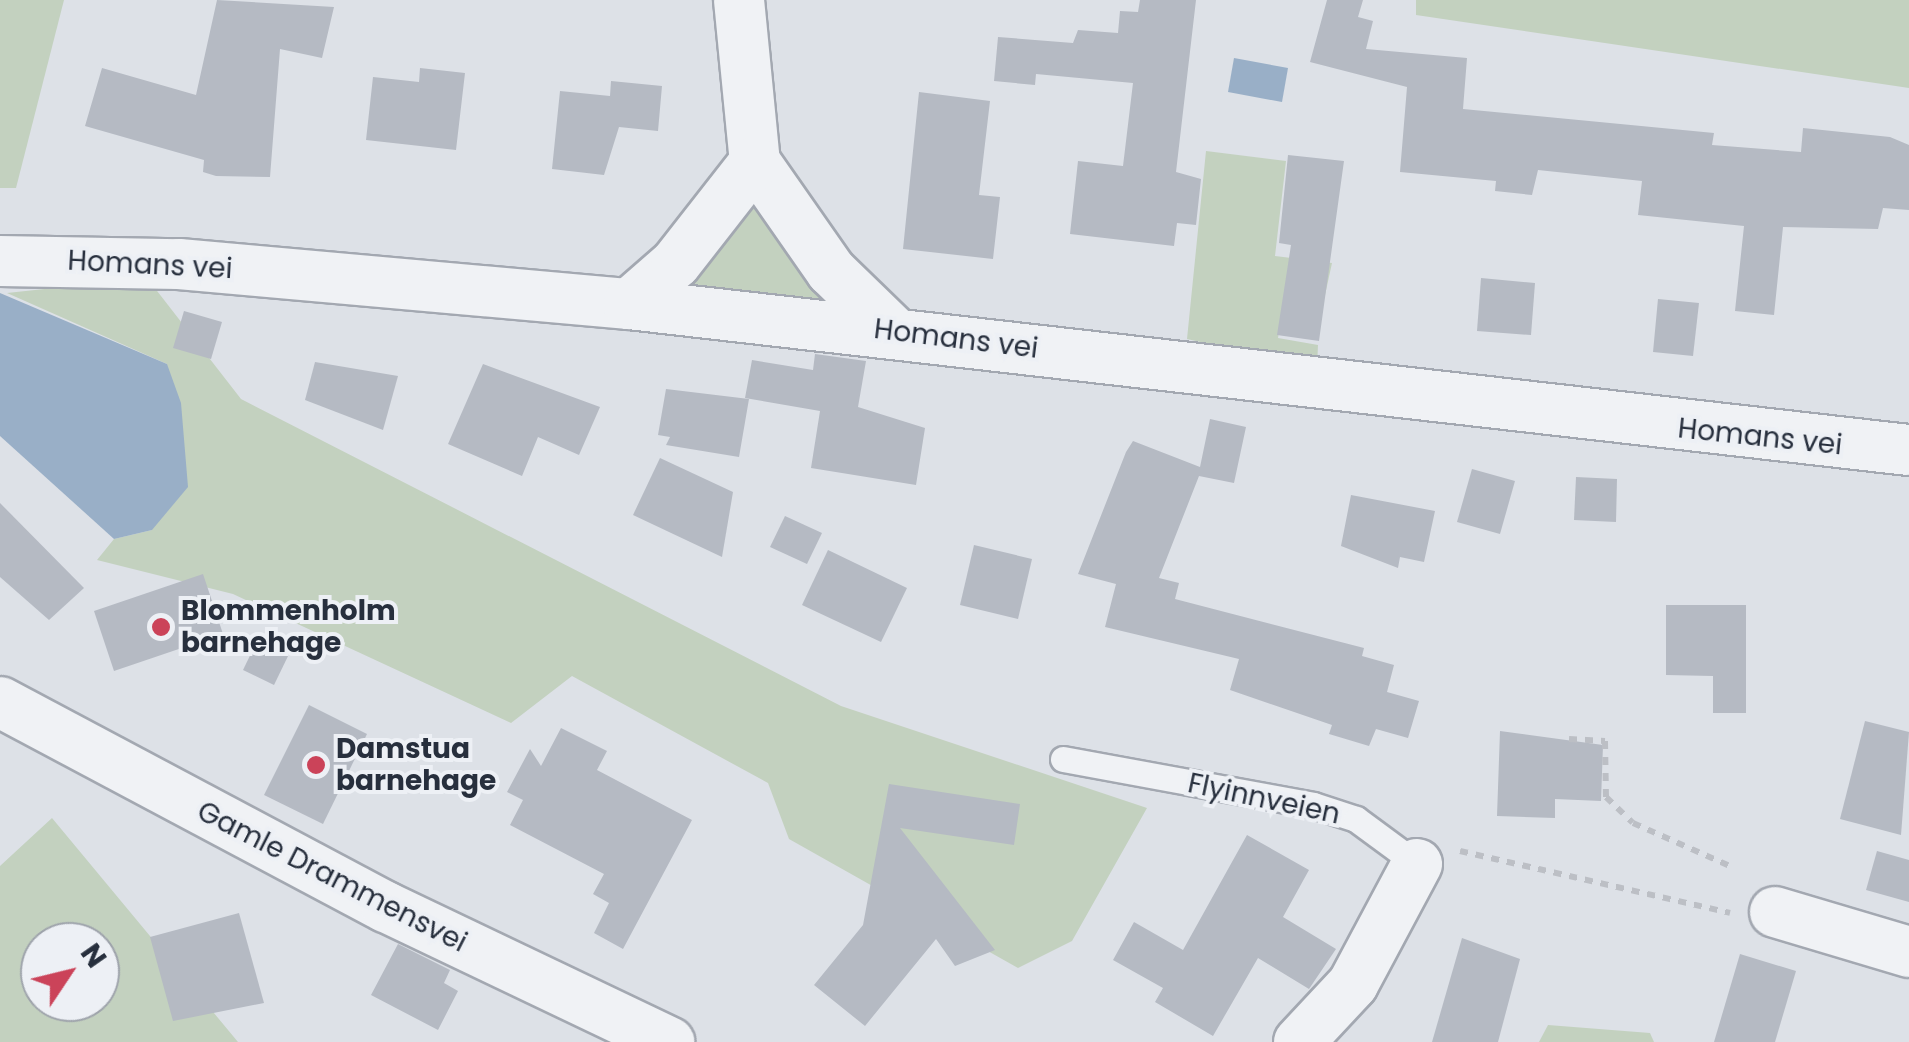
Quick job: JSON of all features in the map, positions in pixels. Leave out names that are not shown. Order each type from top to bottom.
[{"type":"street","points":[[739,0],[756,162],[806,240],[894,332]]},
{"type":"street","points":[[630,304],[676,263],[756,162]]},
{"type":"street","name":"Homans vei","points":[[0,261],[179,264],[630,304],[1909,450]]},
{"type":"street","name":"Gamle Drammensvei","points":[[0,702],[386,907],[669,1042]]},
{"type":"street","points":[[1299,1042],[1354,984],[1416,864]]},
{"type":"street","points":[[1774,912],[1909,952]]},
{"type":"lane","name":"Flyinnveien","points":[[1063,759],[1314,805],[1356,819],[1416,864]]},
{"type":"path","points":[[1569,739],[1606,742],[1606,796],[1632,823],[1728,865]]},
{"type":"path","points":[[1416,864],[1437,846],[1723,913],[1774,912]]},
{"type":"green space","points":[[0,0],[64,0],[16,188],[0,188]]},
{"type":"green space","points":[[1416,0],[1909,0],[1909,88],[1416,15]]},
{"type":"green space","points":[[1206,151],[1286,161],[1275,256],[1332,263],[1325,295],[1286,290],[1278,338],[1318,345],[1317,368],[1187,339]]},
{"type":"green space","points":[[753,202],[850,319],[664,295]]},
{"type":"green space","points":[[147,278],[241,399],[841,706],[1147,808],[1072,941],[1018,968],[789,839],[768,783],[572,676],[511,723],[233,594],[97,560],[114,539],[152,530],[167,364],[7,293]]},
{"type":"green space","points":[[52,818],[238,1042],[0,1042],[0,866]]},
{"type":"green space","points":[[1548,1025],[1650,1033],[1654,1042],[1539,1042]]},
{"type":"water","points":[[1234,58],[1288,68],[1282,102],[1228,92]]},
{"type":"water","points":[[0,293],[167,364],[181,403],[188,487],[152,530],[114,539],[0,436]]},
{"type":"building","points":[[217,0],[334,7],[322,58],[280,49],[270,177],[216,176],[203,172],[204,160],[85,126],[102,68],[196,95]]},
{"type":"building","points":[[1140,0],[1196,0],[1176,172],[1201,179],[1196,225],[1177,223],[1174,246],[1070,234],[1078,161],[1123,166],[1133,83],[1036,74],[1035,85],[994,81],[998,37],[1073,43],[1078,30],[1118,33],[1120,11],[1138,12]]},
{"type":"building","points":[[1327,0],[1363,0],[1358,17],[1373,21],[1366,49],[1467,58],[1463,109],[1714,133],[1712,145],[1801,152],[1803,128],[1890,137],[1909,145],[1909,210],[1883,208],[1878,229],[1783,227],[1774,315],[1735,311],[1744,226],[1638,215],[1642,181],[1538,170],[1532,195],[1495,191],[1496,181],[1400,172],[1407,87],[1310,62]]},
{"type":"building","points":[[420,68],[465,73],[456,150],[366,140],[373,77],[419,82]]},
{"type":"building","points":[[611,81],[662,86],[658,131],[619,127],[604,175],[552,169],[560,91],[610,96]]},
{"type":"building","points":[[919,92],[990,101],[979,195],[1000,197],[993,259],[903,249]]},
{"type":"building","points":[[1288,155],[1344,161],[1319,341],[1277,335],[1291,245],[1279,243]]},
{"type":"building","points":[[1481,278],[1535,283],[1531,335],[1477,331]]},
{"type":"building","points":[[1658,299],[1699,303],[1693,356],[1653,352]]},
{"type":"building","points":[[184,311],[222,322],[211,359],[173,348]]},
{"type":"building","points":[[815,354],[866,361],[858,407],[925,428],[916,485],[811,468],[820,411],[745,398],[752,360],[813,370]]},
{"type":"building","points":[[315,362],[398,376],[383,430],[305,400]]},
{"type":"building","points":[[483,364],[600,407],[579,455],[538,437],[522,476],[448,444]]},
{"type":"building","points":[[666,389],[749,399],[739,457],[666,445],[670,437],[658,435]]},
{"type":"building","points":[[1210,419],[1246,427],[1234,483],[1199,476],[1159,578],[1179,583],[1175,599],[1364,648],[1362,656],[1394,665],[1387,692],[1419,701],[1408,738],[1376,729],[1369,746],[1329,734],[1332,725],[1230,690],[1239,659],[1105,627],[1116,584],[1078,574],[1126,452],[1133,441],[1200,467]]},
{"type":"building","points":[[660,458],[733,492],[722,557],[633,515]]},
{"type":"building","points":[[1472,469],[1515,481],[1500,534],[1457,522]]},
{"type":"building","points":[[1576,477],[1617,479],[1616,522],[1574,520]]},
{"type":"building","points":[[1351,495],[1435,511],[1424,562],[1400,557],[1398,568],[1341,546]]},
{"type":"building","points":[[0,503],[84,588],[49,620],[0,577]]},
{"type":"building","points":[[785,516],[822,533],[807,564],[770,547]]},
{"type":"building","points":[[974,545],[1032,559],[1018,619],[960,605]]},
{"type":"building","points":[[828,550],[907,588],[881,642],[802,605]]},
{"type":"building","points":[[203,574],[223,634],[114,671],[94,611]]},
{"type":"building","points":[[1666,605],[1746,605],[1746,713],[1713,713],[1713,676],[1666,675]]},
{"type":"building","points":[[259,637],[290,652],[274,685],[243,670]]},
{"type":"building","points":[[309,705],[367,734],[323,824],[264,795]]},
{"type":"building","points":[[1865,721],[1909,732],[1901,835],[1840,819]]},
{"type":"building","points":[[561,728],[607,751],[597,770],[692,820],[623,949],[594,933],[609,903],[593,894],[604,874],[510,825],[523,800],[507,792],[530,749],[541,766]]},
{"type":"building","points":[[1500,731],[1603,745],[1601,801],[1555,799],[1555,818],[1497,816]]},
{"type":"building","points":[[889,784],[1020,804],[1014,845],[900,828],[995,950],[955,966],[936,939],[865,1026],[814,985],[863,925]]},
{"type":"building","points":[[1247,835],[1309,870],[1283,917],[1336,949],[1309,989],[1258,958],[1213,1036],[1155,1002],[1163,988],[1113,960],[1134,922],[1183,950]]},
{"type":"building","points":[[1877,851],[1909,860],[1909,902],[1866,890]]},
{"type":"building","points":[[239,913],[264,1003],[173,1021],[150,937]]},
{"type":"building","points":[[1462,938],[1520,959],[1498,1042],[1432,1042]]},
{"type":"building","points":[[398,944],[450,970],[444,983],[458,991],[438,1030],[371,995]]},
{"type":"building","points":[[1740,954],[1796,971],[1775,1042],[1714,1042]]},
{"type":"place","name":"Blommenholm barnehage","points":[[161,627]]},
{"type":"place","name":"Damstua barnehage","points":[[316,765]]}]
